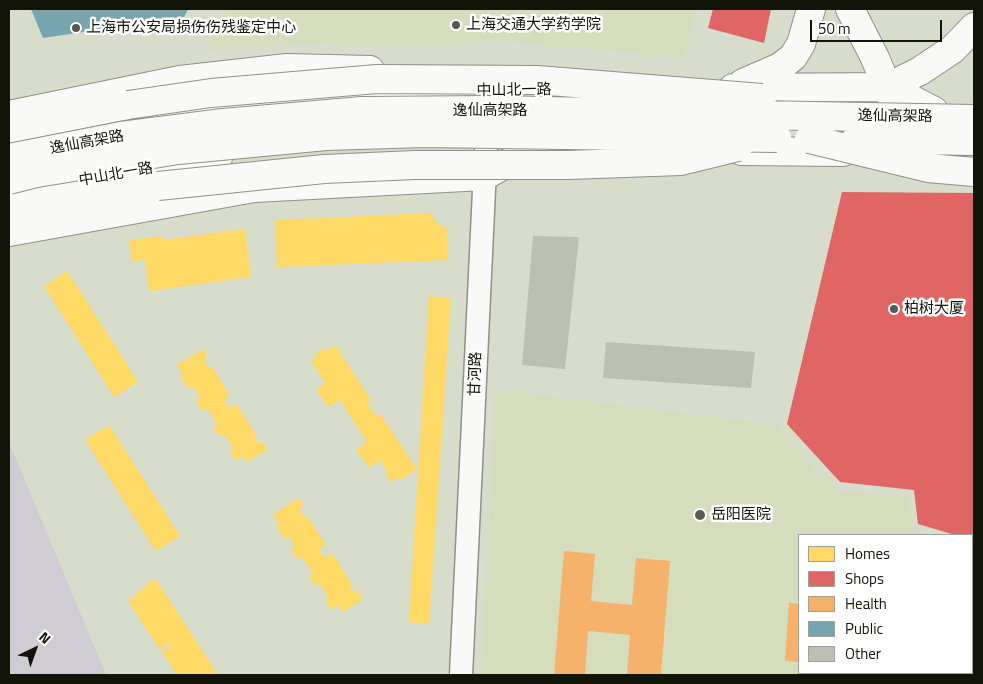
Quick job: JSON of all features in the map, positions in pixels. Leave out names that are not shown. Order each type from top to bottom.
[{"type":"main road","points":[[728,88],[754,80],[780,67],[792,57],[801,44],[811,9]]},
{"type":"main road","points":[[850,9],[888,87],[906,130],[928,150]]},
{"type":"main road","name":"中山北一路","points":[[953,49],[974,27]]},
{"type":"main road","name":"中山北一路","points":[[9,146],[62,134],[238,106],[481,82],[538,90],[888,87],[920,71],[974,33]]},
{"type":"main road","points":[[9,115],[180,80],[287,68],[481,82]]},
{"type":"main road","points":[[9,129],[128,105],[211,93],[377,79],[537,80],[958,115]]},
{"type":"main road","points":[[888,87],[958,115]]},
{"type":"main road","name":"逸仙高架路","points":[[9,158],[121,136],[223,123],[362,111],[490,110],[958,115]]},
{"type":"main road","points":[[882,151],[906,130],[958,115]]},
{"type":"main road","name":"逸仙高架路","points":[[9,180],[37,173],[178,150],[326,136],[425,133],[974,141]]},
{"type":"main road","points":[[9,214],[158,186],[333,168],[414,165],[568,165],[682,161],[777,138]]},
{"type":"main road","points":[[809,139],[928,168],[974,172]]},
{"type":"main road","name":"中山北一路","points":[[9,192],[112,177],[206,159],[358,146],[928,150],[974,152]]},
{"type":"main road","points":[[9,232],[254,188],[484,176],[535,148]]},
{"type":"street","name":"甘河路","points":[[461,675],[486,148],[481,82]]},
{"type":"shaded area","name":"上海交通大学药学院","points":[[228,9],[697,9],[683,57],[496,41],[350,41],[206,51]]},
{"type":"shaded area","name":"岳阳医院","points":[[495,390],[776,425],[817,473],[839,491],[909,497],[912,533],[916,534],[798,534],[798,674],[973,674],[974,549],[974,675],[481,675]]},
{"type":"shaded area","points":[[9,442],[104,670],[106,675],[9,675]]},
{"type":"building: Homes","points":[[433,213],[433,219],[442,227],[447,227],[448,260],[277,267],[275,220]]},
{"type":"building: Homes","points":[[245,229],[251,277],[149,291],[145,260],[132,261],[129,240],[163,236],[163,240]]},
{"type":"building: Homes","points":[[67,271],[138,382],[114,397],[44,286]]},
{"type":"building: Homes","points":[[429,296],[451,298],[429,624],[409,622]]},
{"type":"building: Homes","points":[[335,345],[371,400],[367,402],[376,416],[380,414],[417,469],[401,480],[399,478],[391,482],[385,473],[388,472],[380,460],[369,468],[356,450],[367,442],[340,400],[328,407],[316,389],[325,383],[311,361],[317,357],[315,354],[324,348],[326,351]]},
{"type":"building: Homes","points":[[203,349],[208,357],[204,360],[209,368],[212,367],[230,396],[224,400],[229,408],[236,404],[257,436],[254,438],[258,443],[262,441],[267,450],[247,462],[243,456],[236,461],[230,451],[233,448],[224,434],[219,436],[213,427],[217,424],[207,408],[202,411],[196,400],[200,398],[193,386],[188,389],[180,377],[183,375],[177,365]]},
{"type":"building: Homes","points":[[109,425],[180,536],[156,551],[85,440]]},
{"type":"building: Homes","points":[[299,498],[304,506],[299,509],[305,518],[307,516],[326,545],[319,549],[325,558],[332,553],[352,585],[350,587],[353,592],[357,590],[363,599],[343,612],[339,605],[331,610],[325,600],[329,598],[319,583],[315,586],[309,576],[313,573],[302,557],[298,560],[291,549],[295,547],[289,536],[284,539],[276,526],[279,524],[273,515]]},
{"type":"building: Homes","points":[[155,578],[218,675],[177,675],[162,652],[172,645],[170,643],[160,650],[128,601]]},
{"type":"building: Shops","points":[[713,9],[771,9],[764,43],[708,28]]},
{"type":"building: Shops","name":"柏树大厦","points":[[842,192],[974,193],[974,541],[973,534],[952,534],[918,524],[914,490],[840,482],[787,424]]},
{"type":"building: Health","points":[[564,551],[595,554],[591,601],[632,605],[636,558],[670,561],[661,675],[627,675],[630,635],[588,631],[585,675],[554,675]]},
{"type":"building: Health","points":[[789,603],[798,604],[798,662],[785,661]]},
{"type":"building: Public","name":"上海市公安局损伤伤残鉴定中心","points":[[31,9],[188,9],[184,17],[43,38]]},
{"type":"building: Other","points":[[533,236],[579,237],[565,369],[522,365]]},
{"type":"building: Other","points":[[606,342],[755,352],[751,388],[603,378]]},
{"type":"place","name":"上海交通大学药学院","points":[[456,25]]},
{"type":"place","name":"上海市公安局损伤伤残鉴定中心","points":[[76,28]]},
{"type":"place","name":"柏树大厦","points":[[894,309]]},
{"type":"place","name":"岳阳医院","points":[[700,515]]}]
